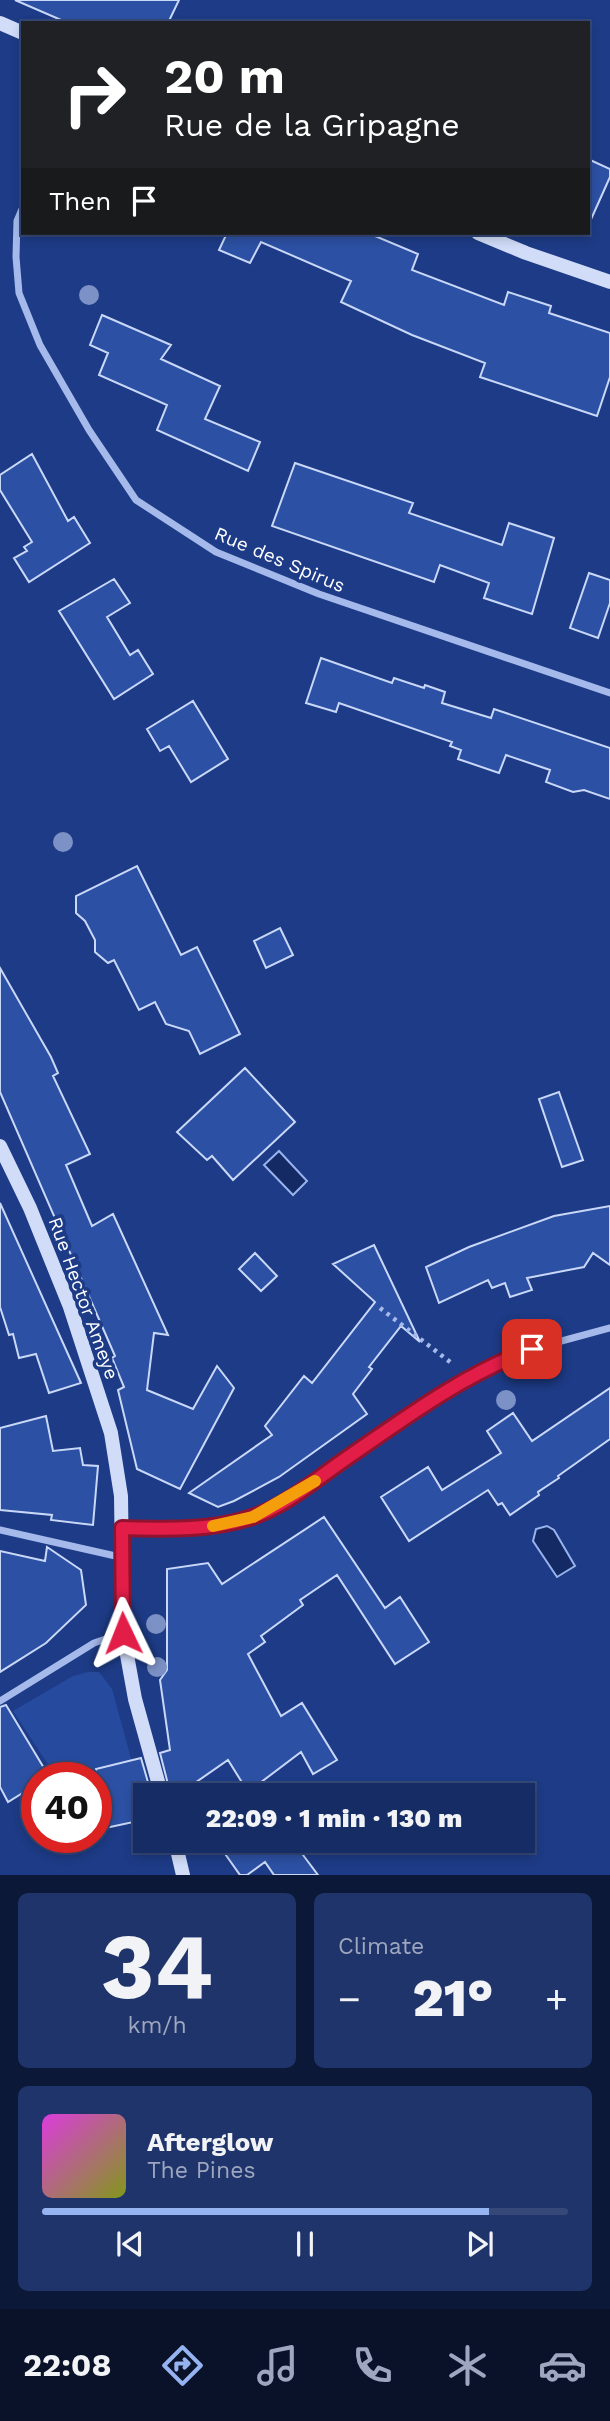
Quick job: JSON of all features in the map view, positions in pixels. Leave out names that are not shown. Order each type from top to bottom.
[{"type":"street","points":[[0,23],[21,32]]},
{"type":"street","name":"Rue des Spirus","points":[[21,216],[17,233],[19,293],[40,345],[89,430],[136,500],[216,552],[250,566],[457,643],[610,693]]},
{"type":"street","points":[[483,235],[610,282]]},
{"type":"street","name":"Rue Hector Ameye","points":[[0,1146],[30,1208],[70,1307],[111,1433],[122,1528],[120,1557],[123,1633],[135,1699],[158,1783]]},
{"type":"street","points":[[122,1528],[221,1526],[253,1517],[298,1493],[468,1376],[532,1349],[610,1328]]},
{"type":"street","points":[[0,1530],[120,1557]]},
{"type":"street","points":[[0,1701],[94,1643],[123,1633]]},
{"type":"street","points":[[178,1853],[183,1875]]},
{"type":"path","points":[[380,1308],[468,1376]]},
{"type":"shaded area","points":[[279,1151],[307,1181],[293,1195],[264,1165]]},
{"type":"shaded area","points":[[547,1526],[554,1530],[575,1566],[557,1577],[533,1541],[536,1529]]},
{"type":"shaded area","points":[[99,1672],[112,1689],[132,1762],[112,1766],[112,1762],[46,1762],[13,1711],[73,1676]]},
{"type":"building","points":[[15,0],[179,0],[169,21],[63,21]]},
{"type":"building","points":[[590,160],[610,169],[610,177],[590,222]]},
{"type":"building","points":[[226,235],[373,235],[418,254],[412,270],[504,305],[508,292],[551,306],[549,313],[610,333],[610,377],[597,416],[480,377],[485,363],[412,335],[341,302],[351,281],[261,242],[250,263],[219,250]]},
{"type":"building","points":[[102,315],[171,345],[161,359],[220,386],[205,419],[260,442],[248,471],[157,430],[167,405],[99,375],[108,353],[90,345]]},
{"type":"building","points":[[32,454],[68,521],[74,517],[90,543],[29,582],[14,558],[27,551],[24,547],[32,542],[0,490],[0,475]]},
{"type":"building","points":[[295,463],[413,503],[409,513],[502,545],[509,523],[554,538],[532,614],[484,598],[489,583],[440,565],[434,582],[272,526]]},
{"type":"building","points":[[589,573],[610,580],[610,603],[598,638],[570,628]]},
{"type":"building","points":[[114,579],[130,603],[107,617],[130,655],[138,650],[153,674],[114,699],[59,611]]},
{"type":"building","points":[[321,658],[392,683],[394,678],[445,692],[442,703],[491,718],[494,709],[610,748],[610,799],[584,790],[573,792],[546,782],[550,770],[506,755],[499,773],[458,759],[461,750],[450,746],[452,742],[339,703],[336,712],[306,703]]},
{"type":"building","points":[[193,701],[228,759],[191,782],[169,746],[160,751],[147,729]]},
{"type":"building","points":[[137,866],[181,955],[197,947],[240,1034],[200,1054],[189,1031],[166,1024],[155,1002],[139,1010],[114,960],[108,963],[95,952],[95,940],[85,921],[76,913],[76,896]]},
{"type":"building","points":[[280,928],[293,955],[266,968],[254,941]]},
{"type":"building","points":[[0,968],[51,1057],[58,1073],[53,1076],[90,1154],[66,1165],[92,1226],[113,1214],[168,1335],[154,1333],[147,1390],[193,1409],[217,1366],[234,1388],[180,1489],[137,1469],[118,1390],[124,1387],[112,1358],[115,1356],[0,1092]]},
{"type":"building","points":[[245,1068],[295,1122],[233,1180],[212,1156],[207,1160],[177,1132]]},
{"type":"building","points":[[559,1092],[583,1160],[562,1167],[539,1099]]},
{"type":"building","points":[[0,1203],[81,1383],[49,1393],[36,1354],[19,1358],[13,1334],[9,1335],[0,1307]]},
{"type":"building","points":[[610,1206],[610,1265],[593,1253],[584,1267],[527,1278],[532,1290],[510,1297],[505,1283],[492,1288],[488,1280],[439,1303],[426,1267],[469,1247],[554,1216]]},
{"type":"building","points":[[374,1245],[420,1342],[401,1326],[369,1367],[372,1369],[353,1394],[367,1414],[279,1477],[234,1501],[218,1507],[189,1493],[272,1435],[265,1426],[304,1376],[312,1383],[375,1302],[333,1264]]},
{"type":"building","points":[[255,1253],[277,1276],[261,1291],[239,1269]]},
{"type":"building","points":[[610,1388],[610,1439],[510,1515],[502,1503],[498,1505],[488,1490],[409,1541],[381,1497],[428,1467],[442,1490],[501,1453],[487,1431],[513,1413],[532,1441]]},
{"type":"building","points":[[46,1416],[53,1451],[80,1448],[83,1465],[98,1466],[93,1525],[51,1520],[52,1515],[0,1510],[0,1428]]},
{"type":"building","points":[[324,1517],[385,1608],[400,1597],[429,1642],[395,1664],[337,1575],[300,1600],[303,1605],[261,1636],[265,1642],[248,1654],[281,1716],[302,1703],[337,1760],[313,1774],[301,1752],[260,1783],[242,1783],[228,1760],[195,1783],[168,1783],[160,1753],[170,1750],[160,1680],[167,1670],[167,1569],[208,1563],[222,1584]]},
{"type":"building","points":[[47,1547],[81,1570],[86,1605],[46,1643],[0,1672],[0,1551],[45,1561]]},
{"type":"building","points":[[6,1705],[40,1762],[21,1762],[21,1794],[8,1802],[0,1787],[0,1707]]},
{"type":"building","points":[[141,1758],[148,1783],[133,1783],[133,1822],[112,1827],[112,1765]]},
{"type":"building","points":[[224,1853],[305,1853],[303,1855],[318,1875],[274,1875],[265,1862],[247,1875],[240,1875]]},
{"type":"slow traffic","points":[[213,1526],[253,1517],[315,1481]]},
{"type":"route","points":[[123,1633],[120,1557],[122,1528],[221,1526],[253,1517],[298,1493],[468,1376],[532,1349]]}]
